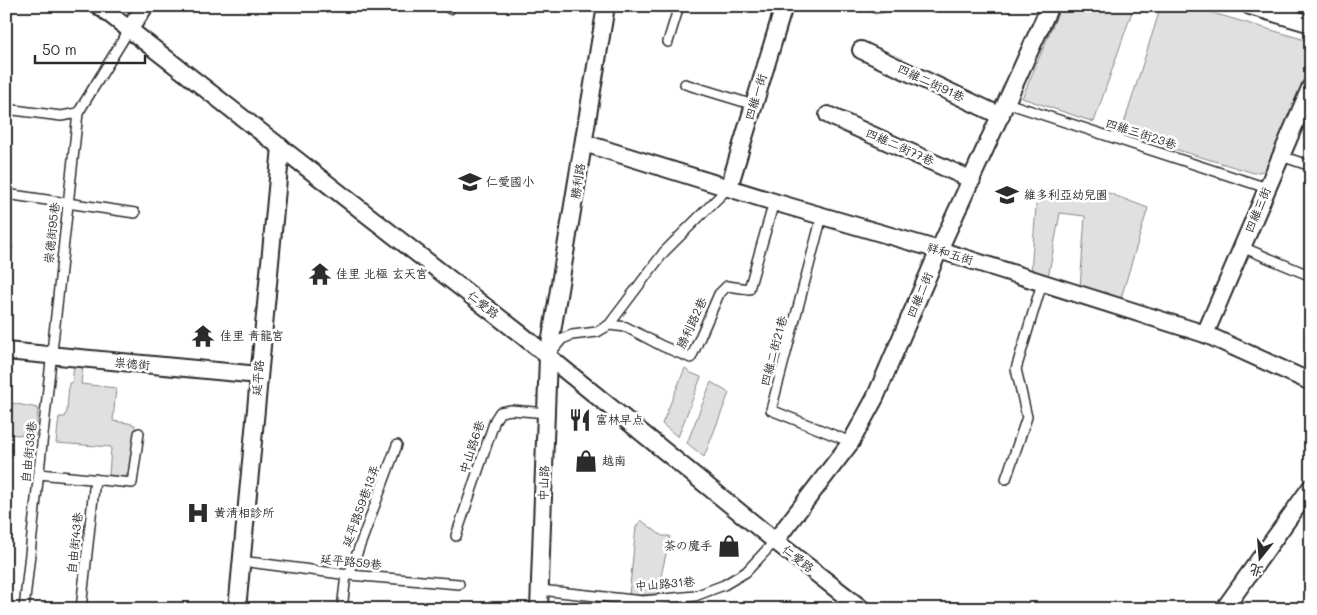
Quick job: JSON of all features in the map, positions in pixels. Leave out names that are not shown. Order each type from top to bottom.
[{"type":"street","name":"仁愛路","points":[[99,6],[548,356],[775,541],[862,609]]},
{"type":"street","points":[[129,30],[145,6]]},
{"type":"street","name":"勝利路","points":[[548,356],[606,6]]},
{"type":"street","name":"四維一街","points":[[729,187],[784,6]]},
{"type":"street","name":"四維二街","points":[[775,541],[851,442],[876,398],[940,250],[1050,6]]},
{"type":"street","points":[[1250,6],[1311,24]]},
{"type":"street","name":"四維二街91巷","points":[[861,50],[1004,109]]},
{"type":"street","name":"四維三街","points":[[1205,334],[1311,86]]},
{"type":"street","name":"四維二街77巷","points":[[828,115],[972,180]]},
{"type":"street","name":"祥和五街","points":[[584,143],[774,202],[940,250],[1205,334],[1311,382]]},
{"type":"street","name":"延平路","points":[[237,609],[281,147]]},
{"type":"street","name":"祟德街","points":[[6,351],[258,375]]},
{"type":"street","name":"中山路","points":[[539,609],[548,356]]},
{"type":"street","points":[[1224,609],[1311,488]]},
{"type":"lane","points":[[668,42],[680,6]]},
{"type":"lane","points":[[6,110],[61,116],[78,112],[129,30]]},
{"type":"lane","points":[[685,84],[754,105]]},
{"type":"lane","name":"四維三街23巷","points":[[1004,109],[1267,188]]},
{"type":"lane","name":"崇德街95巷","points":[[51,356],[78,112]]},
{"type":"lane","points":[[1281,156],[1311,166]]},
{"type":"lane","points":[[609,326],[664,252],[729,187]]},
{"type":"lane","points":[[6,194],[135,213]]},
{"type":"lane","name":"勝利路2巷","points":[[548,356],[562,339],[572,335],[597,332],[609,326],[626,327],[662,346],[691,358],[719,294],[727,286],[749,289],[774,202]]},
{"type":"lane","name":"四維二街21巷","points":[[822,216],[771,410],[851,442]]},
{"type":"lane","points":[[6,257],[7,246]]},
{"type":"lane","points":[[1242,248],[1311,276]]},
{"type":"lane","points":[[1006,479],[1027,416],[1016,369],[1042,283]]},
{"type":"lane","name":"自由街33巷","points":[[24,609],[51,356]]},
{"type":"lane","name":"中山路6巷","points":[[456,536],[494,420],[500,412],[511,410],[547,414]]},
{"type":"lane","points":[[39,474],[132,483],[139,433]]},
{"type":"lane","name":"延平路59巷13弄","points":[[342,609],[347,575],[397,445]]},
{"type":"lane","name":"自由街43巷","points":[[81,609],[95,479]]},
{"type":"lane","name":"中山路31巷","points":[[540,590],[643,600],[695,596],[724,585],[746,572],[775,541]]},
{"type":"lane","name":"延平路59巷","points":[[241,561],[347,575],[459,584]]},
{"type":"shaded area","points":[[1061,6],[1134,6],[1094,122],[1022,98]]},
{"type":"shaded area","points":[[1161,6],[1189,6],[1309,41],[1311,46],[1311,65],[1267,170],[1254,173],[1121,133]]},
{"type":"shaded area","points":[[1065,188],[1098,189],[1148,208],[1121,298],[1080,288],[1085,216],[1060,213],[1048,278],[1031,272],[1037,193]]},
{"type":"shaded area","points":[[74,365],[83,366],[81,384],[116,388],[113,421],[135,425],[132,466],[125,477],[109,475],[111,447],[56,443],[59,417],[65,417],[67,411],[69,383],[72,383]]},
{"type":"shaded area","points":[[685,368],[701,377],[678,437],[662,424]]},
{"type":"shaded area","points":[[711,382],[729,393],[704,457],[687,443]]},
{"type":"shaded area","points":[[6,402],[38,408],[36,436],[6,434]]},
{"type":"shaded area","points":[[641,520],[662,536],[670,536],[657,594],[629,595],[636,527]]},
{"type":"waterway","points":[[863,6],[875,12],[896,9],[898,6]]},
{"type":"place","name":"仁愛國小","points":[[470,182]]},
{"type":"place","name":"維多利亞幼兒園","points":[[1007,195]]},
{"type":"place","name":"佳里 北極 玄天宮","points":[[320,274]]},
{"type":"place","name":"佳里 青龍宮","points":[[203,336]]},
{"type":"place","name":"富林早点","points":[[580,420]]},
{"type":"place","name":"越南","points":[[586,461]]},
{"type":"place","name":"黃清相診所","points":[[198,513]]},
{"type":"place","name":"茶の魔手","points":[[729,546]]}]
